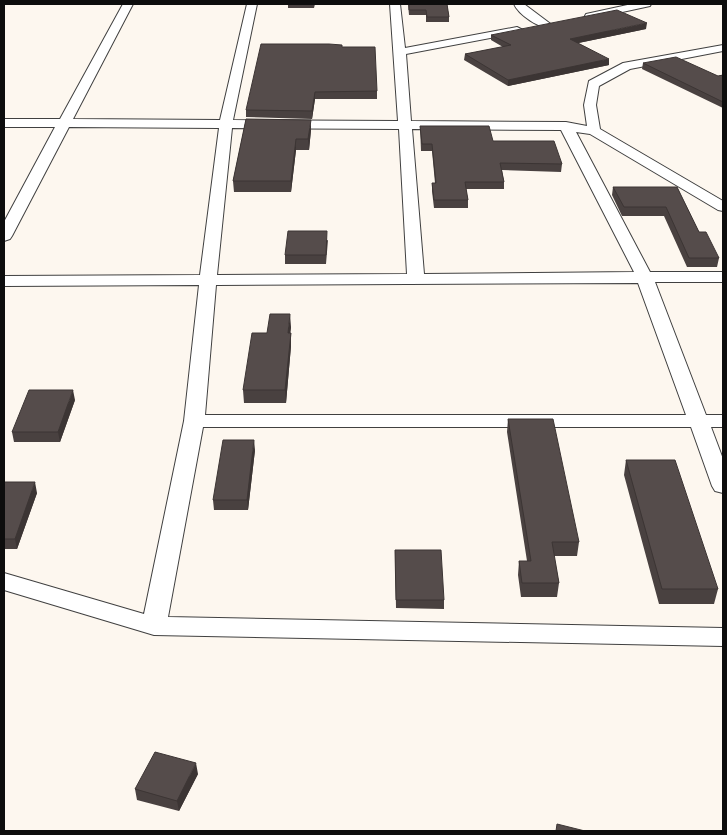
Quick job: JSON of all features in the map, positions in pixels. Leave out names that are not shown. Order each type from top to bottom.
[{"type":"street","points":[[4,236],[128,4]]},
{"type":"street","points":[[154,626],[194,421],[226,123],[252,4]]},
{"type":"street","points":[[395,4],[416,279]]},
{"type":"street","points":[[400,52],[552,24],[521,8],[519,4]]},
{"type":"street","points":[[574,19],[646,4]]},
{"type":"street","points":[[594,131],[590,105],[593,84],[627,66],[723,48]]},
{"type":"street","points":[[4,123],[566,126],[594,131],[723,207]]},
{"type":"street","points":[[566,126],[645,278],[723,486]]},
{"type":"street","points":[[4,281],[723,277]]},
{"type":"street","points":[[194,421],[723,422]]},
{"type":"street","points":[[4,582],[154,626],[723,637]]},
{"type":"building","points":[[409,4],[447,4],[449,17],[427,17],[426,10],[409,10]]},
{"type":"building","points":[[617,10],[647,23],[570,39],[609,59],[508,80],[465,54],[511,45],[491,35]]},
{"type":"building","points":[[261,44],[329,44],[342,45],[342,47],[375,47],[377,91],[315,92],[312,111],[246,110]]},
{"type":"building","points":[[676,57],[718,76],[723,75],[723,102],[643,63]]},
{"type":"building","points":[[246,119],[311,120],[308,139],[296,139],[291,181],[233,181]]},
{"type":"building","points":[[420,126],[489,126],[493,141],[554,141],[562,164],[500,163],[504,182],[465,182],[468,200],[434,200],[432,183],[436,183],[432,144],[422,144]]},
{"type":"building","points":[[613,187],[677,187],[699,232],[706,232],[719,258],[689,258],[666,207],[624,207]]},
{"type":"building","points":[[288,231],[327,231],[326,255],[285,255]]},
{"type":"building","points":[[270,314],[290,314],[288,333],[291,333],[285,390],[243,390],[252,333],[267,333]]},
{"type":"building","points":[[29,390],[73,390],[58,432],[12,432]]},
{"type":"building","points":[[508,419],[553,419],[579,542],[552,542],[559,583],[522,583],[519,561],[531,561]]},
{"type":"building","points":[[223,440],[254,440],[247,500],[213,500]]},
{"type":"building","points":[[626,460],[675,460],[718,589],[662,589]]},
{"type":"building","points":[[4,482],[35,482],[15,539],[4,539]]},
{"type":"building","points":[[395,550],[441,550],[444,600],[396,600]]},
{"type":"building","points":[[155,752],[196,763],[177,801],[135,789]]},
{"type":"building","points":[[557,824],[585,831],[556,831]]}]
